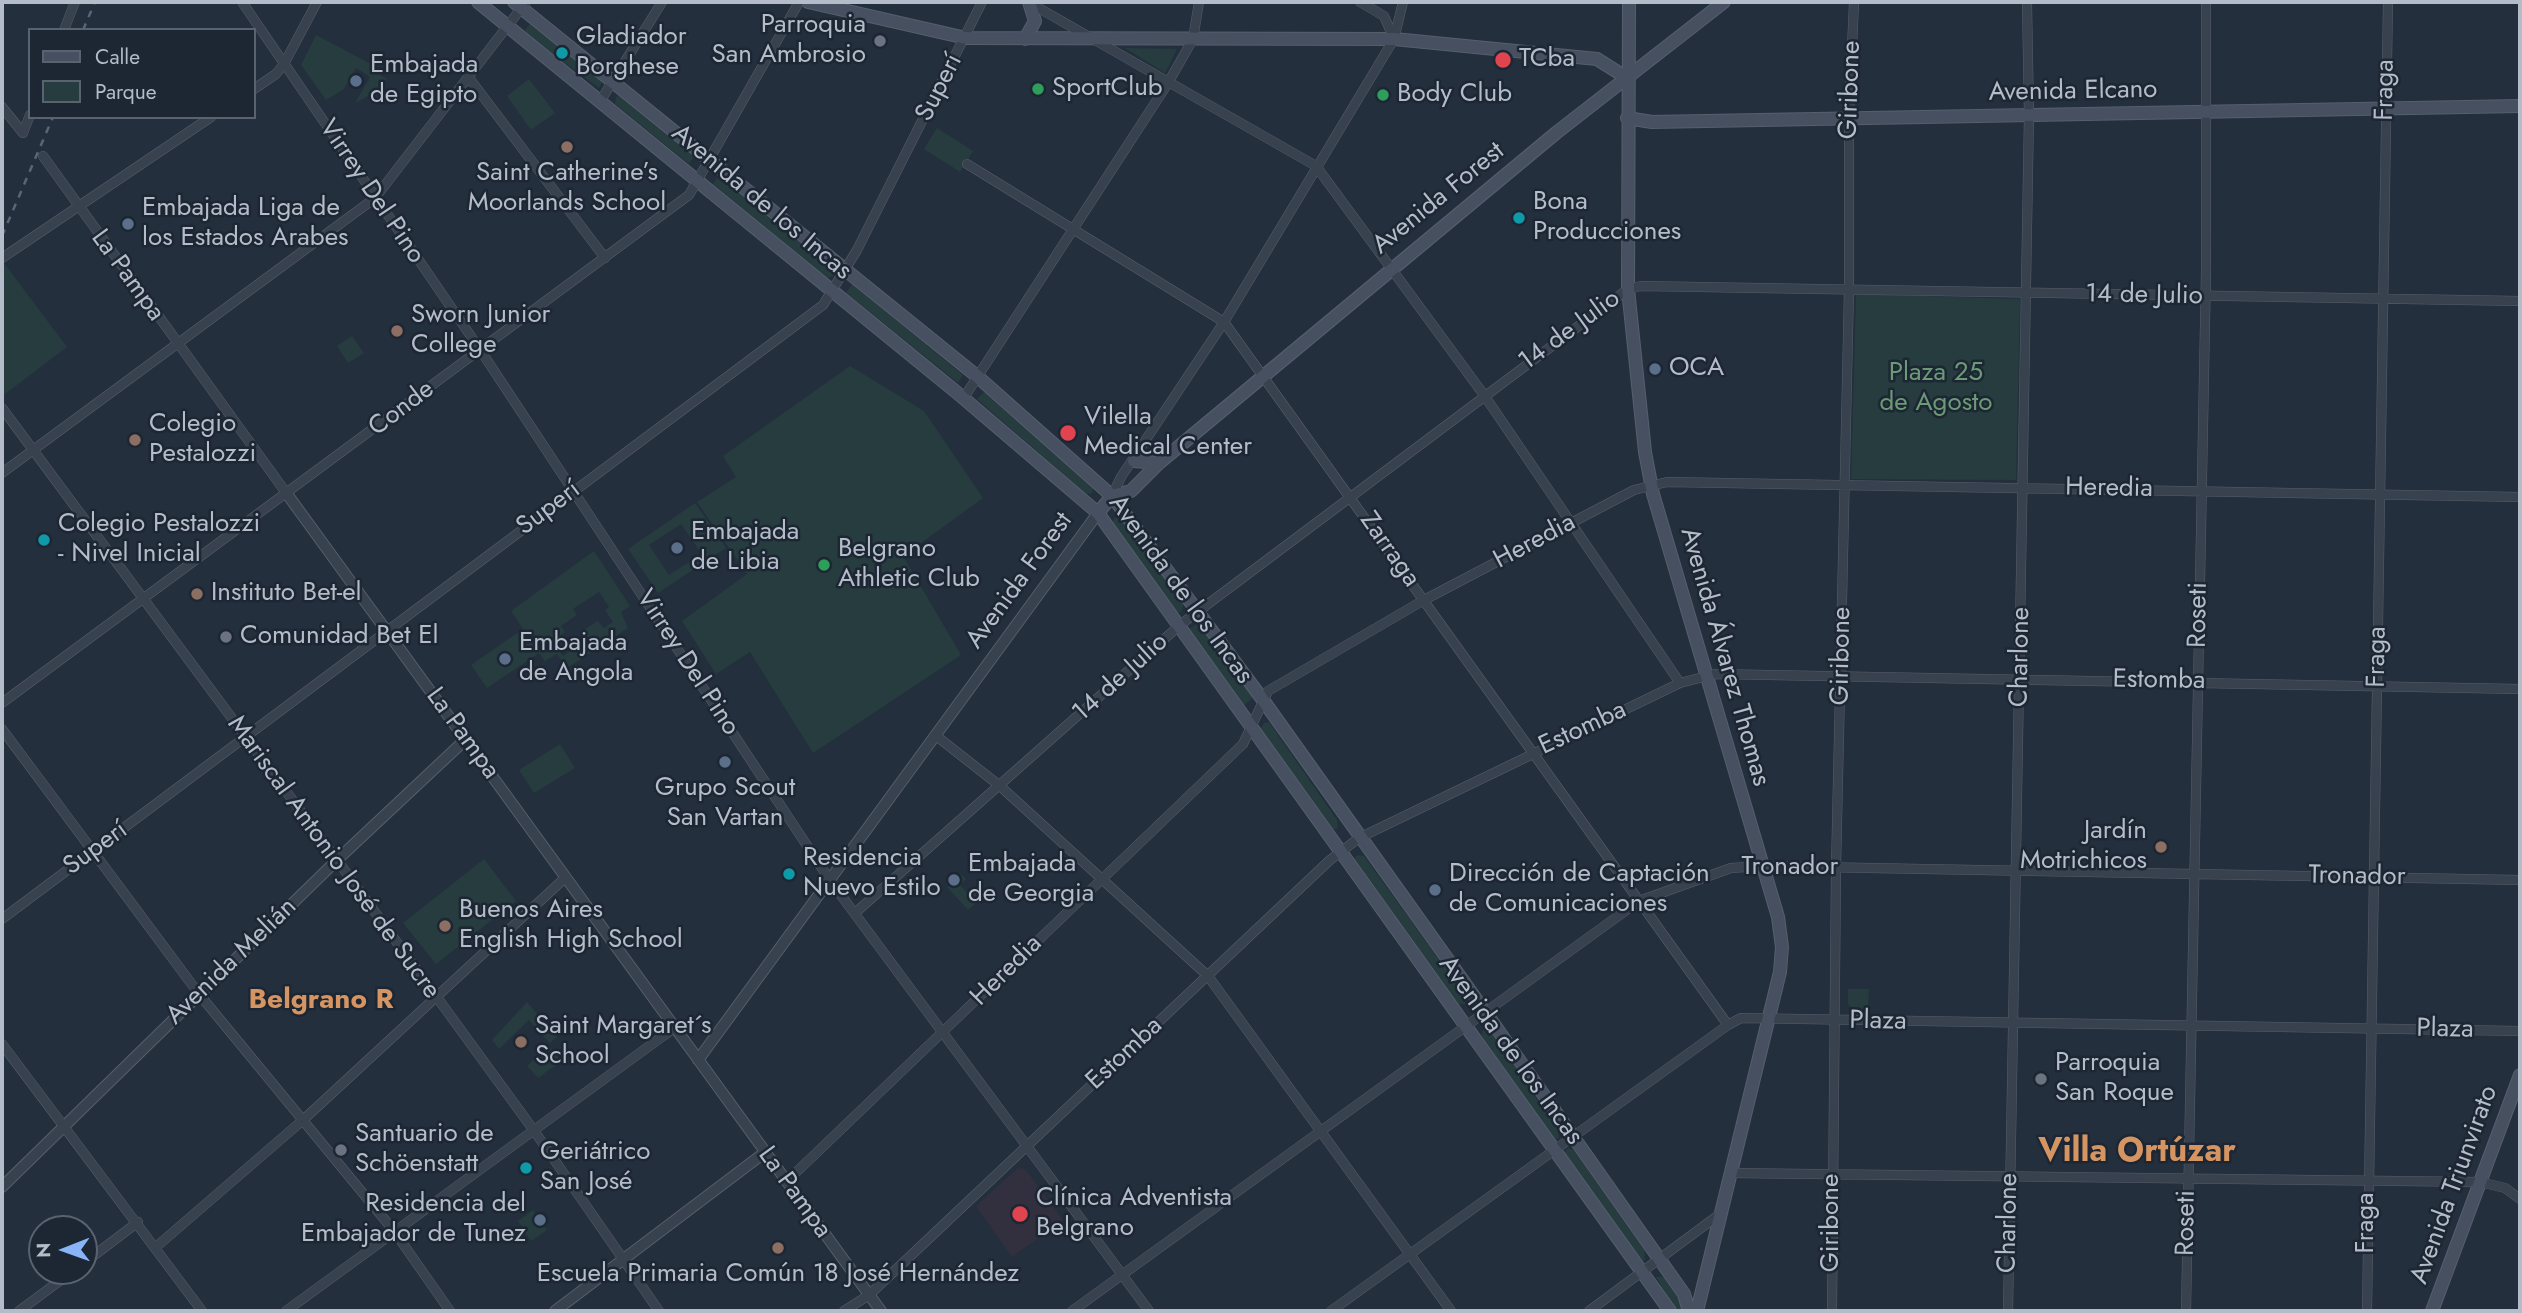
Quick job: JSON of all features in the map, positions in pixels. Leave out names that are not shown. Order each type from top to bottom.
[{"type":"main road","name":"Avenida de los Incas","points":[[478,2],[963,398],[1098,513],[1180,625],[1339,853],[1670,1311]]},
{"type":"main road","points":[[808,2],[966,38],[1394,38],[1597,59],[1627,78]]},
{"type":"main road","points":[[1025,39],[1035,21],[1029,2]]},
{"type":"main road","name":"Avenida Forest","points":[[1098,513],[1112,496],[1131,491],[1159,463],[1391,268],[1724,2]]},
{"type":"main road","name":"Avenida Álvarez Thomas","points":[[1627,3],[1628,289],[1651,485],[1778,918],[1782,947],[1768,1018],[1697,1311]]},
{"type":"main road","name":"Avenida de los Incas","points":[[521,4],[978,377],[1112,496],[1263,700],[1486,1013],[1684,1294],[1689,1311]]},
{"type":"main road","name":"Avenida Elcano","points":[[1627,118],[1652,122],[2520,106]]},
{"type":"main road","points":[[1134,461],[1159,463]]},
{"type":"main road","name":"Avenida Triunvirato","points":[[2432,1311],[2520,1075]]},
{"type":"street","points":[[65,28],[75,2]]},
{"type":"street","name":"Virrey Del Pino","points":[[242,2],[481,351],[830,879],[946,1032],[1149,1311]]},
{"type":"street","points":[[256,88],[276,74],[284,64],[317,2]]},
{"type":"street","points":[[601,100],[662,2]]},
{"type":"street","name":"Conde","points":[[2,703],[481,351],[688,195],[699,181],[799,2]]},
{"type":"street","name":"Superí","points":[[2,919],[823,305],[834,292],[966,38],[982,2]]},
{"type":"street","points":[[1029,2],[1316,166],[1484,394],[1680,683]]},
{"type":"street","points":[[963,398],[1168,83],[1193,38],[1199,2]]},
{"type":"street","points":[[1360,2],[1384,16],[1394,38]]},
{"type":"street","points":[[1112,496],[1224,322],[1394,38],[1403,2]]},
{"type":"street","name":"Giribone","points":[[1832,1311],[1836,868],[1843,676],[1849,117],[1854,2]]},
{"type":"street","name":"Charlone","points":[[2008,1311],[2024,487],[2029,115],[2027,2]]},
{"type":"street","name":"Roseti","points":[[2186,1311],[2205,297],[2206,2]]},
{"type":"street","name":"Fraga","points":[[2367,1311],[2388,2]]},
{"type":"street","points":[[2,473],[375,198],[468,78],[521,4]]},
{"type":"street","points":[[468,78],[605,258]]},
{"type":"street","points":[[2,107],[23,133],[29,119]]},
{"type":"street","points":[[2,258],[208,119]]},
{"type":"street","name":"La Pampa","points":[[43,156],[176,344],[881,1311]]},
{"type":"street","name":"Zarraga","points":[[967,164],[1073,232],[1224,322],[1728,1024]]},
{"type":"street","name":"14 de Julio","points":[[855,913],[1180,625],[1484,394],[1628,289],[1641,286],[2520,301]]},
{"type":"street","name":"Mariscal Antonio José de Sucre","points":[[2,408],[535,1132],[659,1311]]},
{"type":"street","name":"Heredia","points":[[786,1182],[946,1032],[1101,878],[1244,744],[1268,691],[1424,600],[1634,490],[1668,482],[2520,497]]},
{"type":"street","name":"Avenida Forest","points":[[698,1060],[1098,513]]},
{"type":"street","name":"Estomba","points":[[844,1311],[869,1294],[1339,853],[1359,838],[1680,683],[1706,675],[2021,677],[2520,689]]},
{"type":"street","points":[[2,729],[199,994],[394,1231],[450,1311]]},
{"type":"street","points":[[935,735],[1000,786],[1208,976],[1451,1311]]},
{"type":"street","name":"Avenida Melián","points":[[2,1188],[337,860],[465,740]]},
{"type":"street","name":"Tronador","points":[[1072,1311],[1639,901],[1731,868],[1762,866],[2520,880]]},
{"type":"street","points":[[156,1247],[303,1120],[566,877]]},
{"type":"street","name":"Plaza","points":[[1331,1311],[1728,1024],[1741,1018],[2520,1031]]},
{"type":"street","points":[[286,1311],[535,1132],[674,1028]]},
{"type":"street","points":[[2,1044],[138,1222],[202,1311]]},
{"type":"street","points":[[555,1311],[764,1153]]},
{"type":"street","points":[[1730,1173],[1832,1172],[2368,1183],[2480,1182],[2505,1188],[2520,1199]]},
{"type":"street","points":[[1588,1311],[1720,1214]]},
{"type":"street","points":[[98,1252],[138,1222]]},
{"type":"street","points":[[19,1311],[54,1285]]},
{"type":"shaded area","name":"Clínica Adventista Belgrano","points":[[1018,1168],[1025,1169],[1063,1220],[1012,1257],[976,1206]]},
{"type":"green space","points":[[530,24],[597,75],[602,82],[599,88],[527,35],[525,30]]},
{"type":"green space","points":[[316,35],[373,65],[377,73],[387,79],[378,91],[355,103],[370,77],[356,68],[344,89],[326,100],[301,65]]},
{"type":"green space","points":[[1125,48],[1177,49],[1165,73]]},
{"type":"green space","points":[[529,79],[555,113],[531,130],[507,96]]},
{"type":"green space","points":[[622,95],[695,155],[689,164],[615,104],[616,97]]},
{"type":"green space","points":[[937,128],[973,151],[960,172],[924,149]]},
{"type":"green space","points":[[719,176],[835,271],[834,276],[826,278],[713,184]]},
{"type":"green space","points":[[4,263],[67,347],[5,394],[2,389]]},
{"type":"green space","points":[[852,284],[963,375],[958,383],[846,293]]},
{"type":"green space","name":"Plaza 25 de Agosto","points":[[1856,294],[2020,299],[2016,480],[1851,479]]},
{"type":"green space","points":[[352,336],[364,353],[348,363],[337,346]]},
{"type":"green space","name":"Belgrano Athletic Club","points":[[850,366],[924,411],[983,498],[903,556],[961,655],[813,753],[750,652],[716,674],[682,621],[747,574],[697,502],[736,477],[723,456]]},
{"type":"green space","points":[[986,390],[1094,486],[1092,493],[1086,494],[977,399]]},
{"type":"green space","points":[[695,503],[726,548],[658,593],[628,549]],"holes":[[[681,524],[702,554],[669,575],[649,545]]]},
{"type":"green space","points":[[1121,517],[1184,604],[1181,612],[1176,612],[1112,525],[1114,518]]},
{"type":"green space","points":[[594,551],[630,606],[621,612],[628,628],[567,668],[557,654],[545,661],[539,653],[487,688],[471,665],[523,629],[511,611]],"holes":[[[599,592],[609,607],[605,610],[613,622],[604,628],[595,618],[597,621],[580,633],[585,641],[563,656],[553,641],[565,632],[561,626],[577,615],[573,609]]]},
{"type":"green space","points":[[1201,621],[1254,697],[1242,707],[1188,630]]},
{"type":"green space","points":[[1269,722],[1337,820],[1338,828],[1332,830],[1260,730],[1264,723]]},
{"type":"green space","points":[[560,744],[575,768],[534,793],[519,770]]},
{"type":"green space","points":[[1357,855],[1364,856],[1466,997],[1465,1004],[1458,1004],[1354,864],[1353,860]]},
{"type":"green space","points":[[484,859],[516,901],[436,964],[403,923]]},
{"type":"green space","points":[[961,874],[966,879],[960,885],[970,896],[977,890],[983,897],[968,910],[947,887]]},
{"type":"green space","points":[[1848,989],[1869,989],[1868,1009],[1853,1009],[1848,1004]]},
{"type":"green space","points":[[527,1002],[557,1037],[550,1043],[529,1020],[499,1049],[492,1040]]},
{"type":"green space","points":[[1484,1027],[1488,1027],[1559,1132],[1558,1139],[1550,1138],[1481,1035]]},
{"type":"green space","points":[[549,1045],[561,1061],[538,1078],[527,1066]]},
{"type":"green space","points":[[1568,1148],[1574,1150],[1644,1250],[1645,1260],[1642,1261],[1563,1154]]},
{"type":"green space","points":[[533,1210],[547,1230],[531,1241],[518,1221]]},
{"type":"green space","points":[[1656,1277],[1664,1277],[1683,1309],[1676,1311]]},
{"type":"railway","points":[[84,28],[95,2]]},
{"type":"railway","points":[[2,236],[52,119]]},
{"type":"place","name":"Parroquia San Ambrosio","points":[[880,41]]},
{"type":"place","name":"Gladiador Borghese","points":[[562,53]]},
{"type":"place","name":"TCba","points":[[1503,60]]},
{"type":"place","name":"Embajada de Egipto","points":[[356,81]]},
{"type":"place","name":"SportClub","points":[[1038,89]]},
{"type":"place","name":"Body Club","points":[[1383,95]]},
{"type":"place","name":"Saint Catherine’s Moorlands School","points":[[567,147]]},
{"type":"place","name":"Bona Producciones","points":[[1519,218]]},
{"type":"place","name":"Embajada Liga de los Estados Arabes","points":[[128,224]]},
{"type":"place","name":"Sworn Junior College","points":[[397,331]]},
{"type":"place","name":"OCA","points":[[1655,369]]},
{"type":"place","name":"Vilella Medical Center","points":[[1068,433]]},
{"type":"place","name":"Colegio Pestalozzi","points":[[135,440]]},
{"type":"place","name":"Colegio Pestalozzi - Nivel Inicial","points":[[44,540]]},
{"type":"place","name":"Embajada de Libia","points":[[677,548]]},
{"type":"place","name":"Belgrano Athletic Club","points":[[824,565]]},
{"type":"place","name":"Instituto Bet-el","points":[[197,594]]},
{"type":"place","name":"Comunidad Bet El","points":[[226,637]]},
{"type":"place","name":"Embajada de Angola","points":[[505,659]]},
{"type":"place","name":"Grupo Scout San Vartan","points":[[725,762]]},
{"type":"place","name":"Jardín Motrichicos","points":[[2161,847]]},
{"type":"place","name":"Residencia Nuevo Estilo","points":[[789,874]]},
{"type":"place","name":"Embajada de Georgia","points":[[954,880]]},
{"type":"place","name":"Dirección de Captación de Comunicaciones","points":[[1435,890]]},
{"type":"place","name":"Buenos Aires English High School","points":[[445,926]]},
{"type":"place","name":"Saint Margaret´s School","points":[[521,1042]]},
{"type":"place","name":"Parroquia San Roque","points":[[2041,1079]]},
{"type":"place","name":"Santuario de Schöenstatt","points":[[341,1150]]},
{"type":"place","name":"Geriátrico San José","points":[[526,1168]]},
{"type":"place","name":"Clínica Adventista Belgrano","points":[[1020,1214]]},
{"type":"place","name":"Residencia del Embajador de Tunez","points":[[540,1220]]},
{"type":"place","name":"Escuela Primaria Común 18 José Hernández","points":[[778,1248]]},
{"type":"district","name":"Belgrano R","points":[[321,1001]]},
{"type":"district","name":"Villa Ortúzar","points":[[2137,1153]]}]
